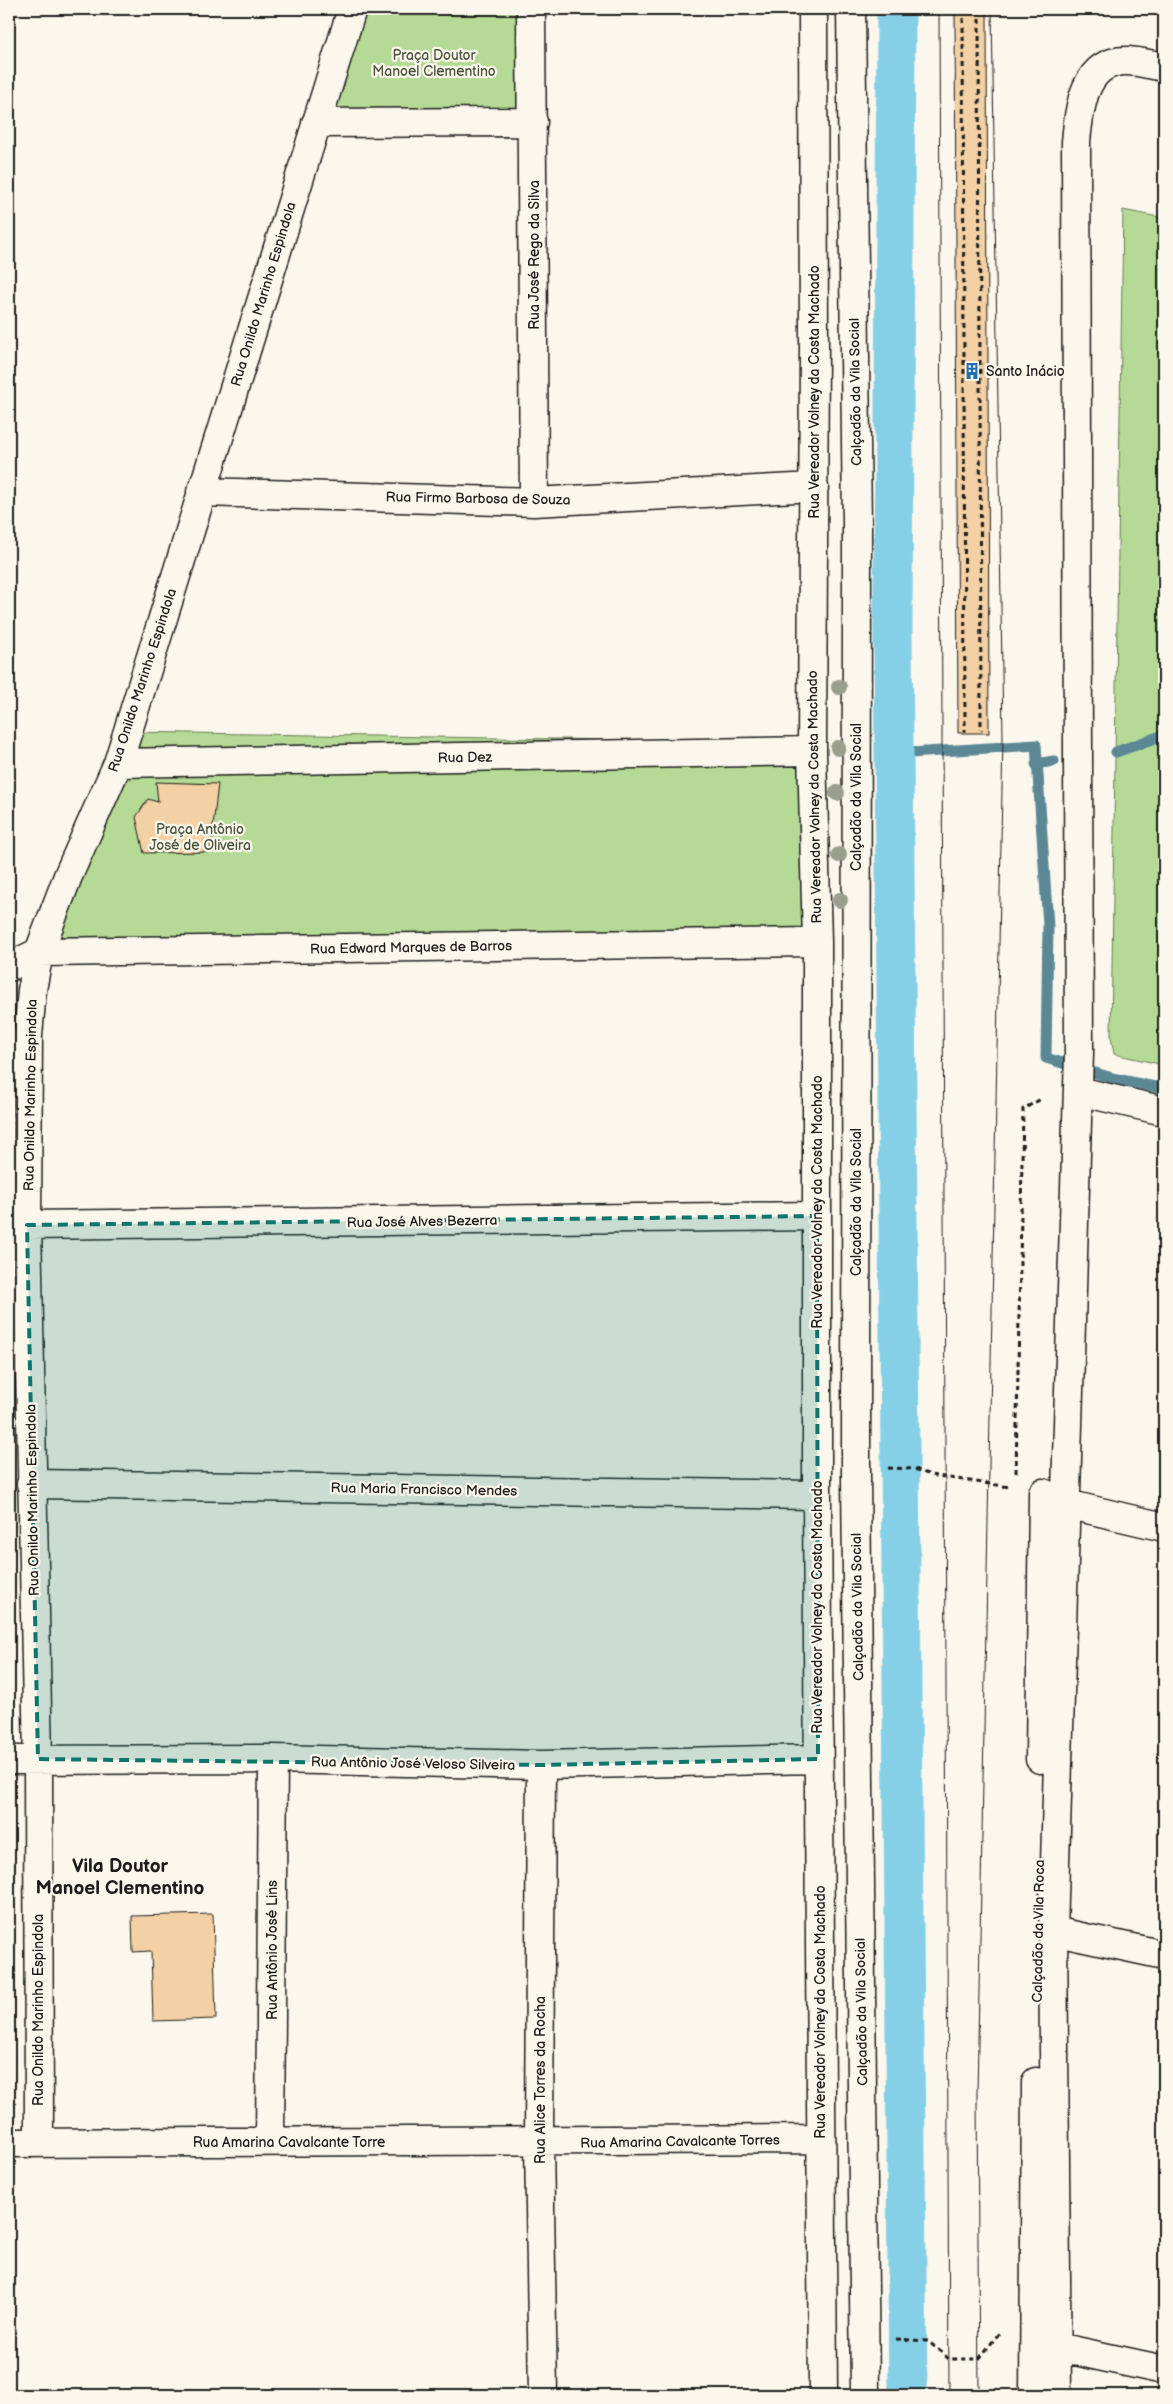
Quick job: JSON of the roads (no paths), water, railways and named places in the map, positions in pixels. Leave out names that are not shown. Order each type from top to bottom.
[{"type":"street","name":"Rua Onildo Marinho Espindola","points":[[39,2143],[38,1759],[31,1484],[21,1234],[28,1036],[32,990],[39,952],[68,876],[118,763],[352,9]]},
{"type":"street","name":"Rua José Rego da Silva","points":[[532,9],[534,502]]},
{"type":"street","name":"Rua Vereador Volney da Costa Machado","points":[[813,9],[814,487],[812,751],[816,942],[818,1759],[823,2395]]},
{"type":"street","name":"Calçadão da Vila Social","points":[[851,9],[856,517],[856,1486],[865,2395]]},
{"type":"street","points":[[1057,2395],[1045,2343],[1053,1931],[1078,1074],[1076,142],[1079,112],[1087,84],[1102,68],[1124,61],[1164,67]]},
{"type":"street","points":[[316,123],[533,122]]},
{"type":"street","name":"Rua Firmo Barbosa de Souza","points":[[201,492],[534,502],[814,487]]},
{"type":"street","name":"Rua Dez","points":[[118,763],[812,751]]},
{"type":"street","name":"Rua Edward Marques de Barros","points":[[9,967],[39,952],[816,942]]},
{"type":"street","points":[[1078,1074],[1164,1110]]},
{"type":"street","name":"Rua José Alves Bezerra","points":[[21,1234],[816,1216]]},
{"type":"street","name":"Rua Maria Francisco Mendes","points":[[31,1484],[817,1494]]},
{"type":"street","name":"Calçadão da Vila Roca","points":[[1034,2395],[1045,2343],[1042,1493],[1066,1504]]},
{"type":"street","points":[[1066,1504],[1164,1527]]},
{"type":"street","name":"Rua Antônio José Veloso Silveira","points":[[9,1760],[273,1759],[541,1765],[818,1759]]},
{"type":"street","name":"Rua Antônio José Lins","points":[[270,2141],[273,1759]]},
{"type":"street","name":"Rua Alice Torres da Rocha","points":[[541,1765],[539,2142],[543,2395]]},
{"type":"street","points":[[1053,1931],[1164,1955]]},
{"type":"street","name":"Rua Amarina Cavalcante Torres","points":[[539,2142],[820,2139]]},
{"type":"street","name":"Rua Amarina Cavalcante Torre","points":[[39,2143],[270,2141],[539,2142]]},
{"type":"street","points":[[9,2143],[39,2143]]},
{"type":"street","points":[[1045,2343],[1164,2370]]},
{"type":"waterway","points":[[896,9],[893,630],[908,2395]]},
{"type":"waterway","points":[[1116,752],[1164,735]]},
{"type":"waterway","points":[[894,754],[1036,745],[1048,926],[1046,1058],[1112,1078],[1164,1089]]},
{"type":"waterway","points":[[1036,764],[1054,761]]},
{"type":"tram line","points":[[939,9],[949,2395]]},
{"type":"tram line","points":[[979,2395],[977,2095],[1003,737],[992,9]]},
{"type":"place","name":"Santo Inácio","points":[[972,371]]},
{"type":"district","name":"Vila Doutor Manoel Clementino","points":[[120,1876]]},
{"type":"park label","name":"Praça Doutor Manoel Clementino","points":[[434,64]]},
{"type":"park label","name":"Praça Antônio José de Oliveira","points":[[200,838]]}]
